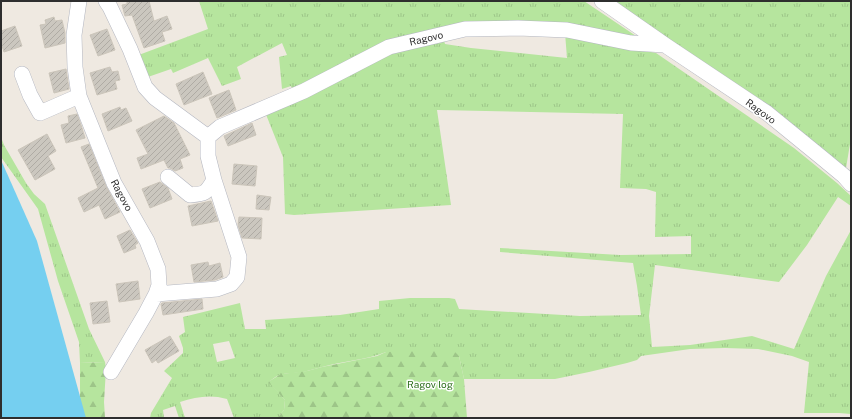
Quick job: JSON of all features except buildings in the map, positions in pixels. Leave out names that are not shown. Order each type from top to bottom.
[{"type":"street","name":"Ragovo","points":[[79,1],[74,35],[75,67],[79,96],[114,183],[147,241],[158,269],[159,285],[156,294],[111,372]]},
{"type":"street","points":[[106,1],[130,49],[145,87],[155,98],[208,137],[208,156],[214,180],[239,257],[237,276],[231,284],[217,289],[156,294]]},
{"type":"street","name":"Ragovo","points":[[602,1],[664,45],[767,114],[844,176],[851,184]]},
{"type":"street","name":"Ragovo","points":[[208,137],[220,126],[304,91],[389,47],[465,29],[518,28],[567,30],[631,43],[664,45]]},
{"type":"street","points":[[22,74],[30,95],[40,113],[79,96]]},
{"type":"street","points":[[168,177],[190,195],[202,194],[207,191],[214,180]]},
{"type":"green space","points":[[199,1],[584,1],[636,36],[459,27],[293,91],[291,86],[282,89],[279,57],[287,55],[282,43],[237,67],[241,79],[222,86],[208,58],[173,73],[171,69],[145,78],[136,56],[208,29]]},
{"type":"green space","points":[[610,1],[851,1],[851,138],[846,168]]},
{"type":"green space","points":[[565,33],[609,44],[656,53],[794,148],[851,196],[851,206],[838,197],[807,245],[779,282],[655,265],[649,316],[652,347],[690,345],[752,336],[794,349],[826,276],[851,230],[851,414],[804,413],[809,362],[792,356],[758,349],[725,348],[690,349],[641,356],[637,360],[627,363],[555,379],[464,379],[459,356],[386,352],[371,357],[307,371],[283,374],[274,378],[269,382],[285,400],[284,410],[279,418],[234,418],[227,399],[209,396],[180,402],[185,418],[179,418],[175,406],[163,410],[164,418],[150,418],[151,413],[172,378],[164,371],[183,353],[179,336],[185,332],[183,317],[240,303],[245,329],[266,329],[265,320],[340,315],[379,309],[379,301],[410,298],[455,299],[459,309],[580,316],[641,315],[633,263],[500,252],[500,248],[620,255],[691,254],[691,236],[655,237],[656,192],[646,189],[620,188],[623,114],[437,110],[451,205],[294,215],[285,214],[283,157],[265,112],[388,51],[443,37],[445,44],[567,58]],"holes":[[[229,341],[235,358],[217,362],[213,344]]]},
{"type":"green space","points":[[1,137],[26,183],[34,194],[45,204],[89,329],[105,362],[80,363],[79,342],[58,281],[38,209],[1,157]]},
{"type":"green space","name":"Ragov log","points":[[454,351],[459,356],[464,379],[467,418],[279,418],[284,410],[285,400],[268,382],[281,374],[307,371],[377,356],[386,352]]},
{"type":"green space","points":[[105,362],[105,418],[80,418],[80,363]]},
{"type":"water","points":[[1,160],[37,241],[86,418],[1,418]]}]
